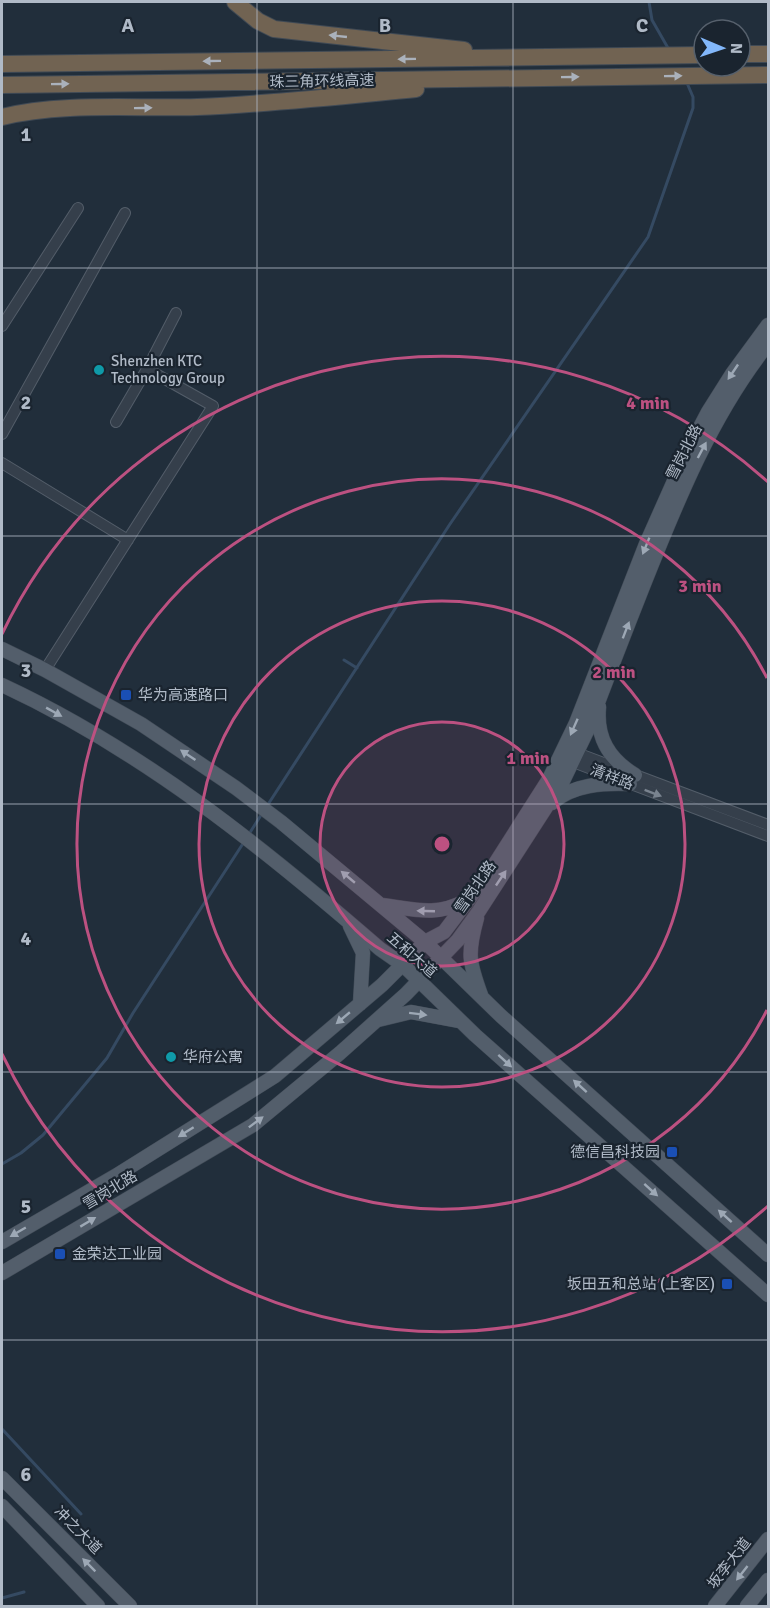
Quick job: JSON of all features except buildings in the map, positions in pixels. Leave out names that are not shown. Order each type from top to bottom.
[{"type":"highway","points":[[235,2],[258,21],[282,31],[543,58]]},
{"type":"highway","points":[[752,54],[768,54]]},
{"type":"highway","name":"珠三角环线高速","points":[[2,64],[692,56]]},
{"type":"highway","name":"珠三角环线高速","points":[[2,85],[768,75]]},
{"type":"highway","points":[[2,117],[52,110],[282,102],[543,78]]},
{"type":"main road","name":"雪岗北路","points":[[2,1242],[117,1175],[275,1076],[360,1004],[425,942],[444,932],[513,838],[563,752],[667,494],[686,454],[708,412],[732,374],[768,325]]},
{"type":"main road","name":"雪岗北路","points":[[2,1273],[253,1125],[340,1053],[418,982],[458,940],[546,808],[575,758],[663,538],[697,460],[742,380],[768,344]]},
{"type":"main road","name":"五和大道","points":[[2,649],[45,670],[141,724],[236,788],[281,822],[425,942],[482,997],[768,1255]]},
{"type":"main road","name":"五和大道","points":[[2,685],[32,699],[125,752],[260,850],[380,949],[403,965],[461,1022],[768,1295]]},
{"type":"main road","points":[[600,698],[598,718],[600,734],[605,747],[633,779]]},
{"type":"main road","points":[[546,808],[557,799],[584,787],[633,779]]},
{"type":"main road","points":[[380,904],[426,912],[454,907],[470,899]]},
{"type":"main road","points":[[479,911],[473,932],[470,964],[482,997]]},
{"type":"main road","points":[[348,921],[363,953],[360,1004]]},
{"type":"main road","points":[[375,1021],[411,1012],[461,1022]]},
{"type":"main road","name":"冲之大道","points":[[2,1478],[130,1606]]},
{"type":"main road","points":[[2,1506],[98,1606]]},
{"type":"main road","name":"坂李大道","points":[[715,1606],[768,1539]]},
{"type":"main road","points":[[747,1606],[768,1580]]},
{"type":"street","points":[[2,326],[78,208]]},
{"type":"street","points":[[2,434],[125,213]]},
{"type":"street","points":[[116,422],[176,314]]},
{"type":"street","points":[[45,670],[213,406],[147,369]]},
{"type":"street","points":[[2,463],[128,540]]},
{"type":"street","name":"清祥路","points":[[563,752],[633,779],[768,825]]},
{"type":"street","name":"清祥路","points":[[633,779],[768,836]]},
{"type":"waterway","points":[[649,2],[652,20],[668,48]]},
{"type":"waterway","points":[[267,806],[450,524],[648,237],[693,108],[693,97],[687,83]]},
{"type":"waterway","points":[[344,660],[357,668]]},
{"type":"waterway","points":[[249,834],[263,812]]},
{"type":"waterway","points":[[2,1164],[21,1153],[43,1135],[107,1058],[133,1013],[244,842]]},
{"type":"waterway","points":[[2,1429],[81,1514]]},
{"type":"waterway","points":[[2,1598],[24,1592]]},
{"type":"place","name":"Shenzhen KTC Technology Group","points":[[99,370]]},
{"type":"place","name":"华为高速路口","points":[[126,695]]},
{"type":"place","name":"华府公寓","points":[[171,1057]]},
{"type":"place","name":"德信昌科技园","points":[[672,1152]]},
{"type":"place","name":"金荣达工业园","points":[[60,1254]]},
{"type":"place","name":"坂田五和总站 (上客区)","points":[[727,1284]]}]
